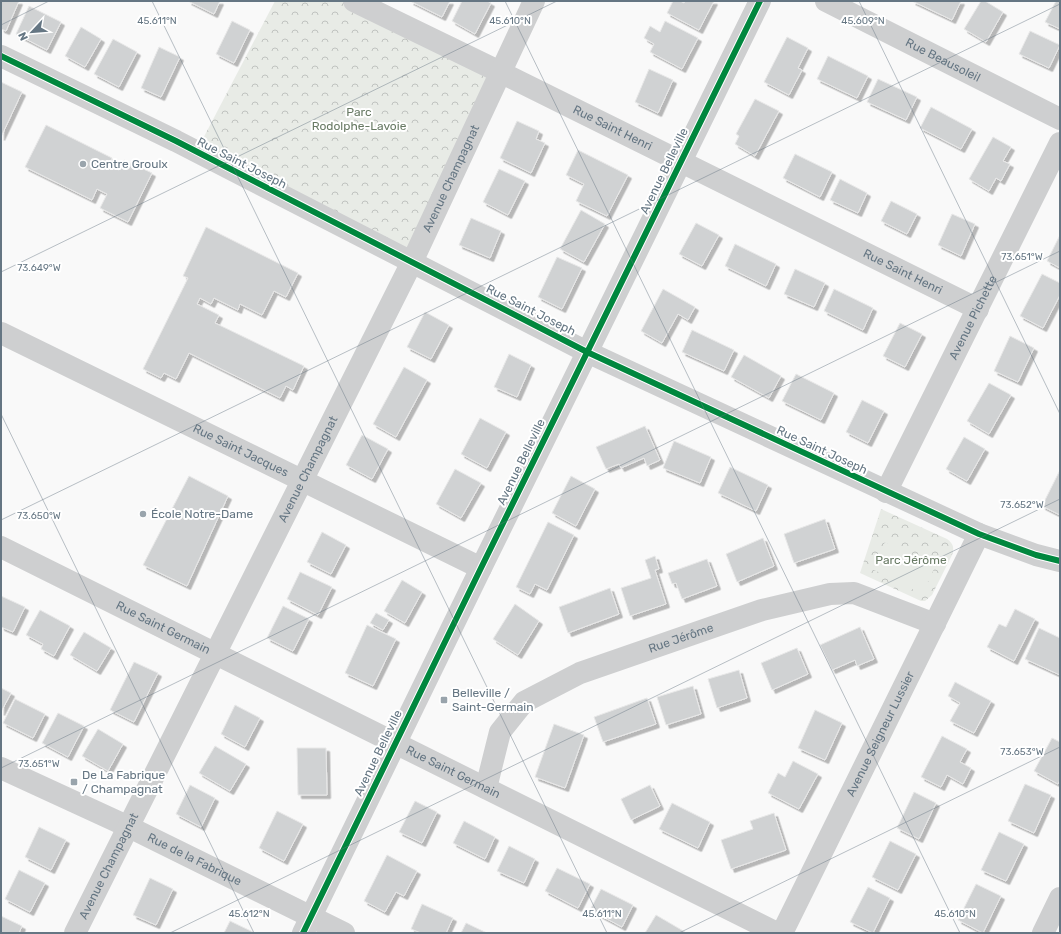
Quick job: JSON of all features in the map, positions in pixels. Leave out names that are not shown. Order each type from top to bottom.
[{"type":"street","name":"Rue Saint Henri","points":[[354,1],[978,309]]},
{"type":"street","name":"Avenue Champagnat","points":[[75,933],[412,262],[534,1]]},
{"type":"street","name":"Avenue Belleville","points":[[307,925],[680,161],[760,1]]},
{"type":"street","name":"Rue Beausoleil","points":[[826,1],[1060,119]]},
{"type":"street","name":"Rue Saint Joseph","points":[[1,56],[176,141],[588,352],[978,534],[1036,555],[1060,561]]},
{"type":"street","name":"Avenue Pichette","points":[[886,492],[1060,144]]},
{"type":"street","name":"Rue Saint Jacques","points":[[1,333],[481,568]]},
{"type":"street","name":"Avenue Seigneur Lussier","points":[[782,933],[978,534]]},
{"type":"street","name":"Rue Saint Germain","points":[[1,547],[777,933]]},
{"type":"street","name":"Rue Jérôme","points":[[486,788],[500,732],[524,702],[580,673],[762,610],[830,594],[854,592],[935,624]]},
{"type":"street","name":"Rue de la Fabrique","points":[[1,768],[129,827],[307,925],[344,933]]},
{"type":"street","points":[[1043,933],[1060,898]]},
{"type":"green space","name":"Parc Rodolphe-Lavoie","points":[[275,1],[354,1],[500,72],[412,262],[196,152]]},
{"type":"green space","name":"Parc Jérôme","points":[[881,509],[947,539],[952,544],[952,555],[932,595],[925,601],[921,601],[860,573]]},
{"type":"green space","points":[[885,542],[935,567],[922,594],[872,569]]},
{"type":"building","points":[[1,1],[19,1],[6,31],[1,29]]},
{"type":"building","points":[[188,1],[220,1],[214,14]]},
{"type":"building","points":[[410,1],[450,1],[442,17]]},
{"type":"building","points":[[462,1],[487,1],[491,3],[475,34],[452,21]]},
{"type":"building","points":[[673,1],[680,1],[684,3],[685,1],[714,1],[699,30],[667,13]]},
{"type":"building","points":[[912,1],[961,1],[952,20]]},
{"type":"building","points":[[981,1],[985,1],[1003,12],[986,42],[964,29]]},
{"type":"building","points":[[1056,1],[1060,1],[1060,29],[1045,22]]},
{"type":"building","points":[[29,6],[61,22],[47,50],[16,34]]},
{"type":"building","points":[[232,21],[250,30],[234,63],[216,54]]},
{"type":"building","points":[[665,21],[698,38],[682,69],[650,52],[654,44],[644,38],[650,26],[660,32]]},
{"type":"building","points":[[81,27],[101,39],[85,67],[65,56]]},
{"type":"building","points":[[1030,31],[1060,45],[1049,68],[1019,54]]},
{"type":"building","points":[[787,37],[808,48],[798,68],[802,70],[789,95],[764,82]]},
{"type":"building","points":[[113,39],[137,52],[119,87],[94,74]]},
{"type":"building","points":[[159,47],[180,57],[161,97],[141,88]]},
{"type":"building","points":[[828,56],[868,76],[857,98],[817,79]]},
{"type":"building","points":[[649,69],[673,80],[658,113],[635,102]]},
{"type":"building","points":[[878,79],[917,97],[906,120],[867,102]]},
{"type":"building","points":[[1,82],[22,92],[1,137]]},
{"type":"building","points":[[755,99],[779,111],[755,156],[735,144],[739,136],[736,134]]},
{"type":"building","points":[[931,107],[972,129],[961,149],[920,128]]},
{"type":"building","points":[[517,121],[539,131],[536,139],[545,143],[531,173],[500,158]]},
{"type":"building","points":[[46,125],[112,158],[109,165],[119,170],[124,160],[152,173],[128,222],[100,208],[107,194],[97,189],[92,200],[25,167]]},
{"type":"building","points":[[993,137],[1011,147],[1003,161],[1010,164],[1001,181],[996,178],[989,191],[969,179]]},
{"type":"building","points":[[578,150],[628,175],[607,216],[576,201],[584,184],[566,175]]},
{"type":"building","points":[[795,154],[832,172],[820,197],[783,178]]},
{"type":"building","points":[[499,169],[525,181],[508,215],[483,202]]},
{"type":"building","points":[[840,179],[867,193],[858,213],[830,200]]},
{"type":"building","points":[[891,201],[917,214],[907,234],[881,221]]},
{"type":"building","points":[[581,210],[605,224],[584,262],[560,249]]},
{"type":"building","points":[[952,214],[975,224],[961,256],[938,245]]},
{"type":"building","points":[[471,218],[501,231],[490,258],[459,245]]},
{"type":"building","points":[[696,223],[719,235],[702,266],[679,254]]},
{"type":"building","points":[[206,227],[298,273],[286,297],[274,291],[262,315],[240,304],[238,310],[214,298],[211,304],[200,298],[197,304],[219,315],[215,323],[304,366],[293,390],[286,386],[280,398],[189,353],[176,379],[164,373],[161,378],[143,369],[188,278],[183,276]]},
{"type":"building","points":[[1060,235],[1060,268],[1047,261]]},
{"type":"building","points":[[735,244],[776,264],[766,286],[725,266]]},
{"type":"building","points":[[557,257],[582,268],[562,309],[538,297]]},
{"type":"building","points":[[795,269],[825,283],[814,307],[784,294]]},
{"type":"building","points":[[1042,274],[1060,283],[1060,295],[1043,328],[1020,316]]},
{"type":"building","points":[[663,289],[695,307],[688,320],[678,314],[662,343],[641,331]]},
{"type":"building","points":[[834,289],[873,308],[863,330],[824,311]]},
{"type":"building","points":[[425,312],[449,325],[431,359],[407,347]]},
{"type":"building","points":[[900,323],[922,334],[905,367],[883,356]]},
{"type":"building","points":[[692,330],[734,350],[724,371],[682,352]]},
{"type":"building","points":[[1010,336],[1034,348],[1018,382],[994,371]]},
{"type":"building","points":[[509,354],[531,365],[517,397],[494,387]]},
{"type":"building","points":[[744,355],[781,376],[769,398],[731,377]]},
{"type":"building","points":[[404,367],[427,380],[396,437],[373,424]]},
{"type":"building","points":[[796,374],[834,393],[821,420],[782,401]]},
{"type":"building","points":[[989,383],[1011,395],[989,434],[967,421]]},
{"type":"building","points":[[862,400],[884,411],[868,443],[846,432]]},
{"type":"building","points":[[480,418],[506,432],[487,468],[461,454]]},
{"type":"building","points":[[645,426],[660,460],[647,466],[644,458],[621,468],[619,464],[606,469],[596,447]]},
{"type":"building","points":[[362,435],[388,449],[372,479],[346,465]]},
{"type":"building","points":[[964,437],[985,449],[967,481],[946,469]]},
{"type":"building","points":[[674,441],[711,457],[700,483],[663,468]]},
{"type":"building","points":[[730,467],[768,485],[756,511],[718,493]]},
{"type":"building","points":[[455,469],[481,483],[461,518],[436,504]]},
{"type":"building","points":[[1060,470],[1060,515],[1042,506]]},
{"type":"building","points":[[189,476],[228,496],[187,586],[143,565]]},
{"type":"building","points":[[571,476],[595,489],[576,526],[552,513]]},
{"type":"building","points":[[825,519],[835,549],[794,563],[784,534]]},
{"type":"building","points":[[548,522],[574,535],[547,590],[535,584],[530,594],[516,587]]},
{"type":"building","points":[[322,532],[346,545],[331,574],[307,562]]},
{"type":"building","points":[[763,538],[774,566],[737,582],[726,554]]},
{"type":"building","points":[[655,556],[659,569],[655,570],[666,604],[630,616],[621,588],[651,578],[645,560]]},
{"type":"building","points":[[707,559],[717,586],[682,599],[676,583],[672,584],[668,573]]},
{"type":"building","points":[[300,572],[332,587],[318,615],[287,599]]},
{"type":"building","points":[[402,580],[422,592],[405,623],[384,611]]},
{"type":"building","points":[[610,588],[619,614],[568,633],[559,607]]},
{"type":"building","points":[[1,596],[25,607],[13,632],[1,627]]},
{"type":"building","points":[[515,604],[539,621],[518,655],[493,639]]},
{"type":"building","points":[[283,606],[309,619],[293,651],[267,638]]},
{"type":"building","points":[[1015,609],[1035,619],[1014,661],[987,647],[999,624],[1006,627]]},
{"type":"building","points":[[40,610],[70,626],[54,656],[41,649],[43,644],[26,635]]},
{"type":"building","points":[[376,613],[389,620],[383,630],[370,623]]},
{"type":"building","points":[[367,625],[396,639],[373,686],[345,673]]},
{"type":"building","points":[[860,627],[874,659],[857,666],[855,660],[832,670],[820,645]]},
{"type":"building","points":[[1039,628],[1060,638],[1060,675],[1025,659]]},
{"type":"building","points":[[84,632],[111,648],[97,671],[70,655]]},
{"type":"building","points":[[797,648],[808,674],[772,690],[761,663]]},
{"type":"building","points":[[134,662],[158,673],[134,722],[110,710]]},
{"type":"building","points":[[739,670],[747,698],[717,708],[708,679]]},
{"type":"building","points":[[955,682],[991,701],[974,733],[950,721],[960,703],[948,696]]},
{"type":"building","points":[[693,686],[701,714],[666,725],[657,697]]},
{"type":"building","points":[[1,688],[11,693],[1,712]]},
{"type":"building","points":[[647,698],[656,724],[603,742],[594,717]]},
{"type":"building","points":[[15,699],[45,714],[33,738],[3,723]]},
{"type":"building","points":[[235,705],[260,718],[245,747],[221,734]]},
{"type":"building","points":[[815,710],[842,723],[825,760],[798,748]]},
{"type":"building","points":[[58,713],[84,726],[68,757],[42,743]]},
{"type":"building","points":[[554,724],[584,735],[565,788],[535,777]]},
{"type":"building","points":[[98,729],[123,744],[108,771],[82,756]]},
{"type":"building","points":[[942,736],[967,749],[960,762],[971,768],[963,784],[947,775],[941,787],[921,777]]},
{"type":"building","points":[[1052,738],[1060,742],[1060,780],[1058,784],[1034,771]]},
{"type":"building","points":[[215,746],[246,764],[230,791],[199,773]]},
{"type":"building","points":[[297,748],[326,748],[327,795],[298,795]]},
{"type":"building","points":[[793,761],[818,774],[799,809],[768,793],[778,773],[785,777]]},
{"type":"building","points":[[1025,784],[1051,795],[1034,833],[1008,821]]},
{"type":"building","points":[[190,785],[215,798],[201,827],[176,814]]},
{"type":"building","points":[[650,785],[660,806],[631,820],[621,799]]},
{"type":"building","points":[[914,792],[936,803],[919,839],[897,828]]},
{"type":"building","points":[[415,801],[437,812],[422,843],[399,832]]},
{"type":"building","points":[[672,803],[710,822],[698,848],[659,829]]},
{"type":"building","points":[[277,811],[303,824],[284,861],[259,848]]},
{"type":"building","points":[[774,813],[786,850],[731,869],[721,840],[753,829],[750,821]]},
{"type":"building","points":[[464,821],[495,837],[485,859],[453,843]]},
{"type":"building","points":[[39,827],[66,840],[51,870],[25,857]]},
{"type":"building","points":[[999,832],[1024,844],[1006,881],[981,870]]},
{"type":"building","points":[[890,841],[916,854],[898,890],[872,877]]},
{"type":"building","points":[[509,846],[535,859],[524,883],[497,871]]},
{"type":"building","points":[[387,855],[417,871],[404,896],[396,892],[385,912],[364,901]]},
{"type":"building","points":[[557,868],[590,884],[578,908],[545,891]]},
{"type":"building","points":[[19,870],[45,883],[30,912],[5,899]]},
{"type":"building","points":[[150,878],[173,889],[156,925],[133,915]]},
{"type":"building","points":[[976,884],[1001,896],[983,933],[958,920]]},
{"type":"building","points":[[868,887],[890,898],[873,933],[850,922]]},
{"type":"building","points":[[601,889],[633,905],[622,927],[590,910]]},
{"type":"building","points":[[422,904],[453,918],[446,933],[421,933],[411,929]]},
{"type":"building","points":[[656,915],[685,932],[645,933]]},
{"type":"building","points":[[1,916],[22,926],[19,933],[1,933]]},
{"type":"building","points":[[230,921],[255,933],[224,933]]},
{"type":"building","points":[[466,923],[487,933],[461,933]]},
{"type":"cycle path","points":[[303,933],[760,1]]},
{"type":"cycle path","points":[[1,56],[176,141],[587,352],[979,534],[1036,555],[1060,561]]},
{"type":"place","name":"Centre Groulx","points":[[83,164]]},
{"type":"place","name":"École Notre-Dame","points":[[143,514]]},
{"type":"place","name":"Belleville / Saint-Germain","points":[[444,700]]},
{"type":"place","name":"De La Fabrique / Champagnat","points":[[74,782]]}]
